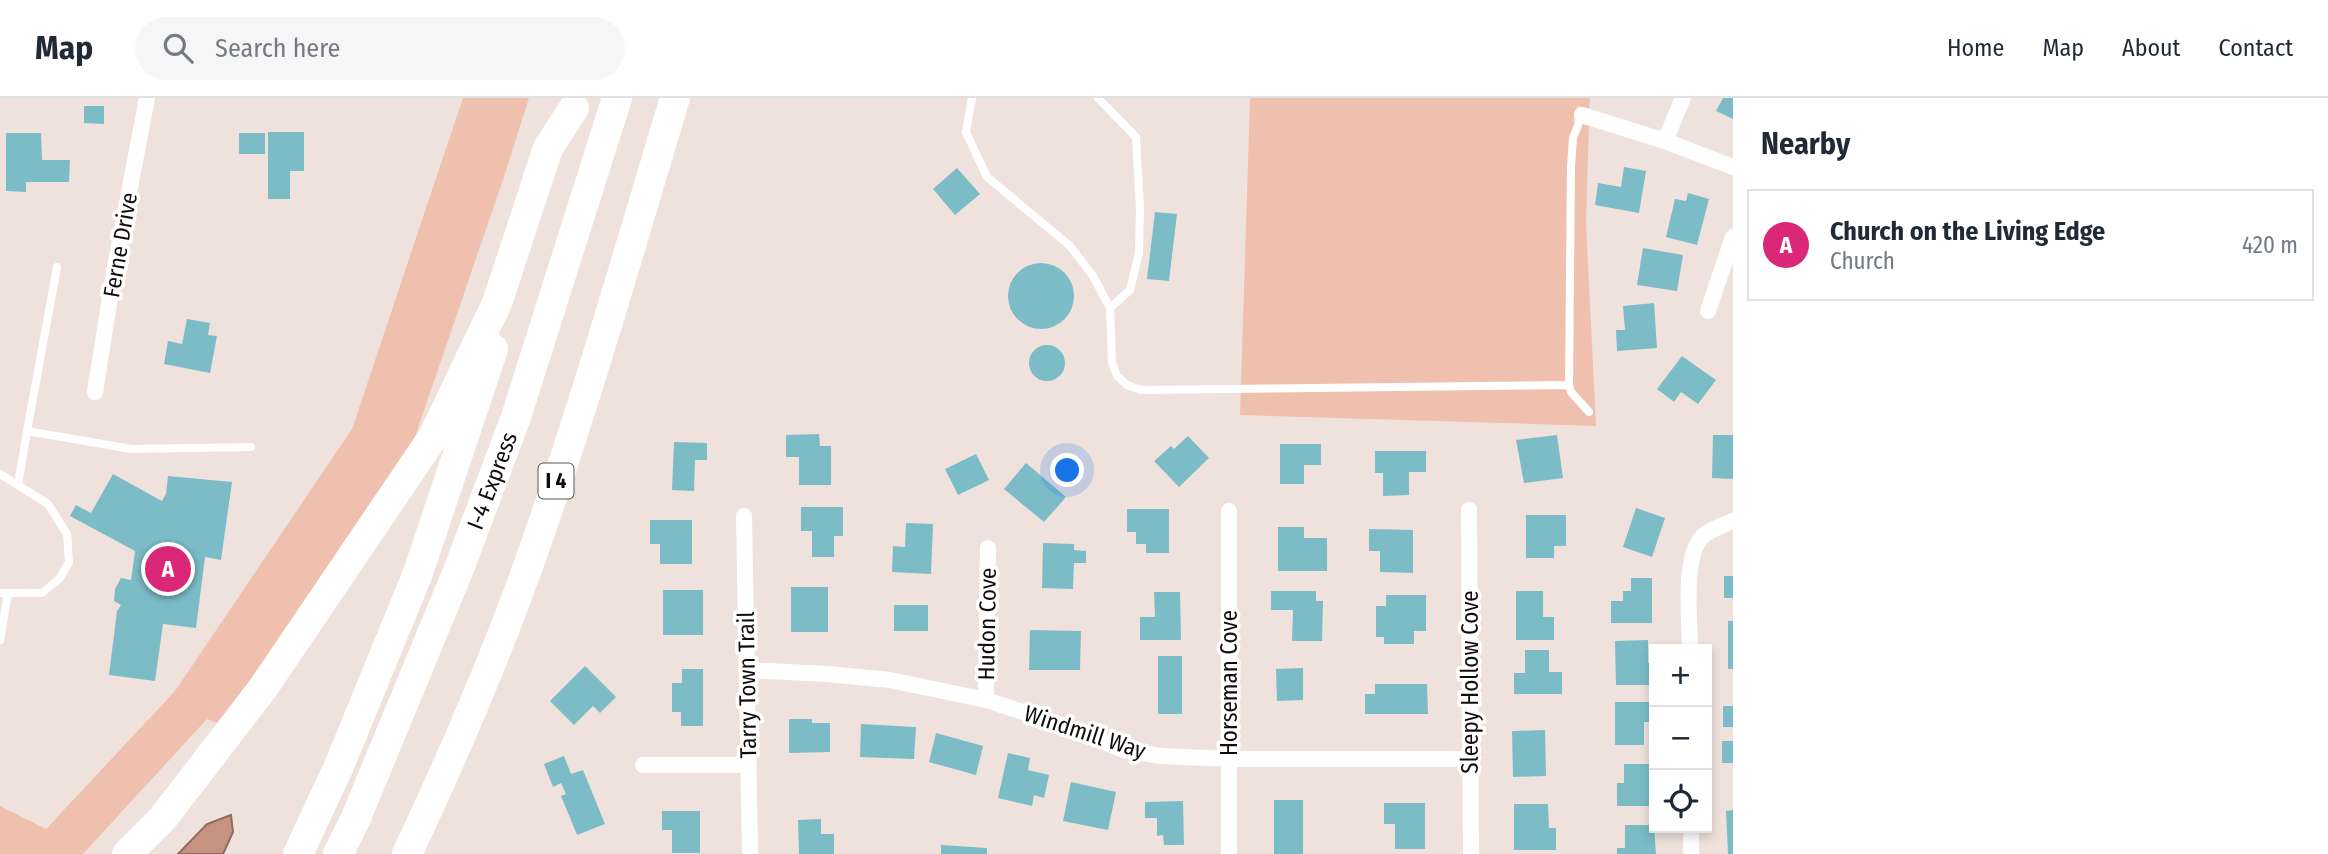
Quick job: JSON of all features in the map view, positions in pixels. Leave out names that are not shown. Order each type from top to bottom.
[{"type":"highway","name":"I-4 Express","points":[[338,854],[355,820],[453,583],[516,417],[617,98]]},
{"type":"highway","name":"I 4","points":[[407,854],[460,736],[539,535],[675,98]]},
{"type":"highway","points":[[127,854],[163,818],[263,688],[433,437],[497,303],[548,148],[575,103]]},
{"type":"highway","points":[[298,854],[339,766],[418,573],[575,103]]},
{"type":"street","name":"Ferne Drive","points":[[95,392],[146,98]]},
{"type":"street","points":[[1665,141],[1684,98]]},
{"type":"street","points":[[1582,115],[1665,141],[1733,167]]},
{"type":"street","points":[[1708,311],[1733,237]]},
{"type":"street","name":"Sleepy Hollow Cove","points":[[1469,510],[1471,854]]},
{"type":"street","name":"Horseman Cove","points":[[1229,511],[1229,854]]},
{"type":"street","name":"Tarry Town Trail","points":[[744,516],[750,854]]},
{"type":"street","points":[[1690,644],[1690,574],[1693,551],[1703,536],[1733,522]]},
{"type":"street","name":"Hudon Cove","points":[[986,700],[988,548]]},
{"type":"street","name":"Windmill Way","points":[[746,670],[890,680],[986,700],[1053,722],[1124,750],[1161,756],[1229,759],[1470,759]]},
{"type":"street","points":[[643,765],[749,765]]},
{"type":"street","points":[[1691,833],[1691,854]]},
{"type":"lane","points":[[972,98],[966,132],[988,177],[1070,246],[1093,276],[1110,308],[1112,362],[1117,376],[1126,385],[1141,390],[1569,385]]},
{"type":"lane","points":[[1098,98],[1136,137],[1140,209],[1139,253],[1130,290],[1110,308]]},
{"type":"lane","points":[[1582,115],[1573,138],[1571,166],[1569,385],[1571,392],[1589,412]]},
{"type":"lane","points":[[18,485],[57,267]]},
{"type":"lane","points":[[27,430],[131,449],[251,447]]},
{"type":"lane","points":[[0,475],[48,504],[67,534],[69,562],[60,579],[42,593],[4,593],[0,640]]},
{"type":"shaded area","points":[[463,98],[529,98],[406,463],[224,726],[207,719],[83,854],[0,854],[0,806],[46,829],[175,691],[352,429]]},
{"type":"shaded area","points":[[1250,98],[1590,98],[1589,109],[1577,106],[1573,121],[1589,126],[1586,223],[1596,426],[1240,415]]},
{"type":"shaded area","points":[[231,815],[233,832],[223,854],[178,854],[207,824]]},
{"type":"building","points":[[1723,98],[1733,98],[1733,119],[1716,111]]},
{"type":"building","points":[[84,106],[104,106],[104,124],[84,123]]},
{"type":"building","points":[[268,132],[304,132],[304,171],[290,171],[290,199],[268,199]]},
{"type":"building","points":[[6,133],[41,133],[42,160],[70,160],[69,182],[26,182],[26,192],[6,191]]},
{"type":"building","points":[[239,133],[265,133],[265,154],[239,154]]},
{"type":"building","points":[[1624,167],[1646,171],[1639,213],[1595,205],[1598,183],[1621,187]]},
{"type":"building","points":[[957,168],[980,194],[955,215],[933,189]]},
{"type":"building","points":[[1688,193],[1709,199],[1697,245],[1666,237],[1675,199],[1686,201]]},
{"type":"building","points":[[1155,212],[1177,214],[1169,281],[1147,279]]},
{"type":"building","points":[[1643,248],[1683,255],[1677,291],[1637,285]]},
{"type":"building","points":[[1041,263],[1054,266],[1064,273],[1071,283],[1074,296],[1071,309],[1064,319],[1054,326],[1041,329],[1028,326],[1018,319],[1011,309],[1008,296],[1011,283],[1018,273],[1028,266]]},
{"type":"building","points":[[1654,303],[1657,348],[1617,351],[1616,330],[1625,330],[1623,306]]},
{"type":"building","points":[[187,319],[210,323],[208,335],[217,336],[210,373],[164,364],[168,341],[182,344]]},
{"type":"building","points":[[1047,345],[1060,350],[1065,363],[1060,376],[1047,381],[1034,376],[1029,363],[1034,350]]},
{"type":"building","points":[[1682,356],[1716,380],[1698,404],[1681,392],[1674,402],[1657,389]]},
{"type":"building","points":[[819,434],[820,446],[831,446],[831,485],[799,485],[799,457],[786,457],[786,435]]},
{"type":"building","points":[[1557,435],[1563,478],[1524,483],[1516,440]]},
{"type":"building","points":[[1713,435],[1733,435],[1733,479],[1712,478]]},
{"type":"building","points":[[1188,436],[1209,458],[1179,487],[1154,461],[1171,446],[1174,449]]},
{"type":"building","points":[[674,442],[707,443],[707,460],[695,460],[694,491],[672,490]]},
{"type":"building","points":[[1280,444],[1321,444],[1321,465],[1304,465],[1304,484],[1280,484]]},
{"type":"building","points":[[1375,451],[1426,451],[1426,472],[1409,472],[1409,495],[1383,496],[1383,473],[1375,473]]},
{"type":"building","points":[[976,454],[989,480],[958,495],[945,469]]},
{"type":"building","points":[[1026,463],[1066,497],[1044,522],[1004,489]]},
{"type":"building","points":[[113,474],[162,501],[166,494],[168,476],[232,482],[221,560],[205,557],[196,628],[163,624],[155,681],[109,675],[117,611],[121,605],[114,601],[115,589],[121,578],[131,580],[135,551],[70,516],[76,505],[91,513]]},
{"type":"building","points":[[801,507],[843,507],[843,536],[834,536],[834,557],[812,557],[812,531],[801,531]]},
{"type":"building","points":[[1636,508],[1665,518],[1652,557],[1623,547]]},
{"type":"building","points":[[1127,509],[1169,509],[1169,553],[1146,553],[1146,544],[1136,544],[1136,532],[1127,532]]},
{"type":"building","points":[[1526,515],[1566,515],[1566,546],[1554,546],[1554,558],[1526,558]]},
{"type":"building","points":[[650,520],[692,520],[692,564],[660,564],[660,544],[650,544]]},
{"type":"building","points":[[906,523],[933,524],[931,574],[892,572],[893,546],[905,547]]},
{"type":"building","points":[[1278,527],[1304,527],[1304,538],[1327,538],[1327,571],[1278,571]]},
{"type":"building","points":[[1369,529],[1413,530],[1413,573],[1380,572],[1380,551],[1369,551]]},
{"type":"building","points":[[1043,543],[1074,544],[1074,550],[1086,551],[1086,563],[1074,563],[1073,589],[1042,588]]},
{"type":"building","points":[[1724,576],[1733,576],[1733,598],[1724,598]]},
{"type":"building","points":[[1631,578],[1652,578],[1652,623],[1611,623],[1611,601],[1623,601],[1623,591],[1631,591]]},
{"type":"building","points":[[791,587],[828,587],[828,632],[791,632]]},
{"type":"building","points":[[663,590],[703,590],[703,635],[663,635]]},
{"type":"building","points":[[1271,591],[1316,591],[1316,601],[1323,601],[1322,641],[1292,641],[1293,610],[1271,610]]},
{"type":"building","points":[[1516,591],[1543,591],[1543,617],[1554,617],[1554,640],[1516,640]]},
{"type":"building","points":[[1154,592],[1180,592],[1181,640],[1140,640],[1140,617],[1155,617]]},
{"type":"building","points":[[1386,595],[1426,595],[1426,631],[1414,631],[1414,644],[1384,644],[1384,637],[1376,637],[1376,606],[1386,606]]},
{"type":"building","points":[[894,605],[928,605],[928,631],[894,631]]},
{"type":"building","points":[[1728,621],[1733,621],[1733,669],[1728,669]]},
{"type":"building","points":[[1030,630],[1081,631],[1080,670],[1029,670]]},
{"type":"building","points":[[1648,640],[1649,685],[1616,685],[1615,641]]},
{"type":"building","points":[[1525,650],[1549,650],[1549,672],[1562,672],[1562,694],[1514,694],[1514,673],[1525,673]]},
{"type":"building","points":[[1158,656],[1182,656],[1182,714],[1158,714]]},
{"type":"building","points":[[585,666],[616,697],[600,713],[593,706],[574,725],[550,701]]},
{"type":"building","points":[[1303,668],[1303,700],[1277,701],[1276,669]]},
{"type":"building","points":[[682,669],[703,669],[703,726],[681,726],[681,712],[672,712],[672,683],[682,683]]},
{"type":"building","points":[[1375,684],[1427,684],[1428,714],[1365,714],[1365,694],[1375,694]]},
{"type":"building","points":[[1615,702],[1649,702],[1649,722],[1644,722],[1644,745],[1615,745]]},
{"type":"building","points":[[1723,706],[1733,706],[1733,727],[1723,727]]},
{"type":"building","points":[[789,719],[812,719],[812,723],[830,723],[830,752],[789,753]]},
{"type":"building","points":[[861,724],[916,727],[914,759],[860,757]]},
{"type":"building","points":[[1545,730],[1546,776],[1513,777],[1512,731]]},
{"type":"building","points":[[936,733],[983,746],[976,775],[929,762]]},
{"type":"building","points":[[1722,741],[1733,741],[1733,763],[1722,763]]},
{"type":"building","points":[[1008,753],[1030,758],[1028,770],[1049,775],[1044,798],[1034,795],[1032,806],[998,798]]},
{"type":"building","points":[[564,756],[571,774],[583,770],[605,824],[577,835],[561,796],[566,794],[561,783],[553,787],[544,764]]},
{"type":"building","points":[[1624,764],[1649,764],[1649,806],[1617,806],[1617,783],[1624,783]]},
{"type":"building","points":[[1071,782],[1116,792],[1108,830],[1063,821]]},
{"type":"building","points":[[1274,800],[1303,800],[1303,854],[1274,854]]},
{"type":"building","points":[[1183,801],[1184,845],[1164,845],[1163,835],[1157,836],[1157,818],[1145,818],[1145,802]]},
{"type":"building","points":[[1384,803],[1425,803],[1425,849],[1395,849],[1395,824],[1384,824]]},
{"type":"building","points":[[1514,804],[1548,804],[1549,828],[1556,828],[1556,850],[1514,850]]},
{"type":"building","points":[[1733,810],[1733,854],[1728,854],[1726,811]]},
{"type":"building","points":[[662,811],[700,811],[700,853],[672,853],[672,830],[662,830]]},
{"type":"building","points":[[821,819],[821,834],[834,834],[834,854],[799,854],[798,820]]},
{"type":"building","points":[[1625,825],[1649,825],[1649,833],[1655,833],[1656,854],[1617,854],[1617,848],[1625,848]]},
{"type":"building","points":[[941,845],[987,848],[987,854],[941,854]]},
{"type":"place","name":"Church on the Living Edge","points":[[168,569]]}]
